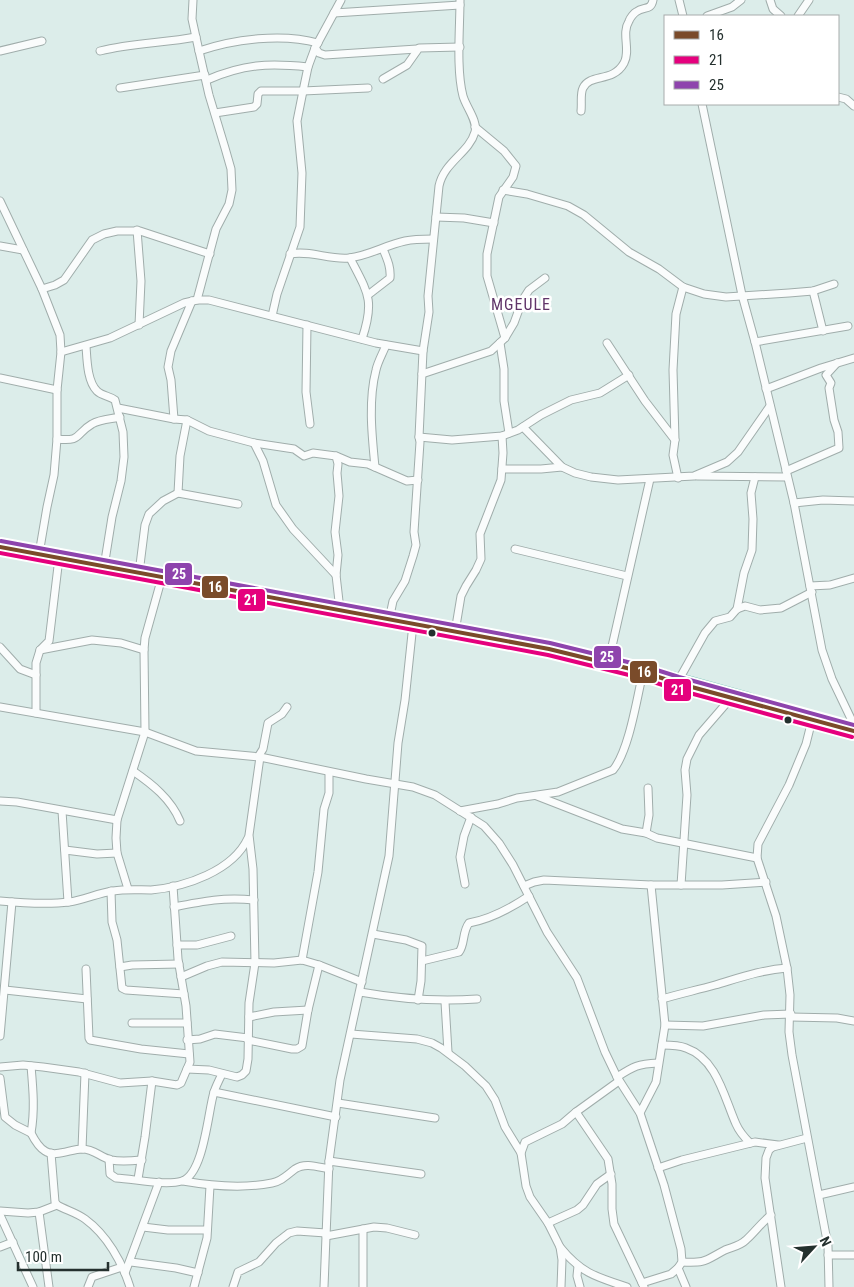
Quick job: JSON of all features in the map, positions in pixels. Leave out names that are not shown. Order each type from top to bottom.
[{"type":"main road","points":[[0,547],[549,649],[643,672],[676,683],[854,731]]},
{"type":"street","points":[[174,419],[168,367],[171,350],[194,300],[210,254],[216,229],[229,204],[232,190],[230,170],[192,19],[193,0]]},
{"type":"street","points":[[272,316],[277,294],[302,217],[302,173],[297,121],[308,67],[341,0]]},
{"type":"street","points":[[581,111],[582,89],[592,79],[611,76],[623,65],[626,60],[625,32],[628,22],[636,12],[650,8],[653,0]]},
{"type":"street","points":[[679,0],[683,15]]},
{"type":"street","points":[[709,15],[732,7],[740,0]]},
{"type":"street","points":[[770,0],[773,9],[780,15]]},
{"type":"street","points":[[799,15],[809,0]]},
{"type":"street","points":[[334,13],[460,3],[460,72],[463,95],[476,127],[504,151],[516,166],[513,177],[499,197],[486,266],[502,340],[506,435],[501,480],[480,534],[481,559],[461,596],[455,632]]},
{"type":"street","points":[[100,51],[138,43],[168,42],[196,37]]},
{"type":"street","points":[[199,51],[222,43],[248,39],[301,38],[317,46],[319,53],[325,55],[460,47]]},
{"type":"street","points":[[0,51],[42,40]]},
{"type":"street","points":[[383,78],[407,65],[417,49]]},
{"type":"street","points":[[120,88],[206,77],[254,65],[308,67]]},
{"type":"street","points":[[215,114],[254,107],[257,104],[258,94],[261,91],[368,88]]},
{"type":"street","points":[[839,97],[846,99],[854,106]]},
{"type":"street","points":[[702,105],[742,295],[794,503],[822,650],[835,686],[854,725]]},
{"type":"street","points":[[388,620],[393,601],[405,581],[416,545],[414,532],[420,442],[423,351],[429,312],[428,296],[441,176],[472,139],[476,127]]},
{"type":"street","points":[[503,190],[550,199],[576,210],[629,252],[659,269],[683,287],[704,294],[726,297],[813,290],[834,284]]},
{"type":"street","points":[[0,201],[42,289],[60,335],[61,352],[57,390],[57,439],[54,475],[39,554]]},
{"type":"street","points":[[436,216],[494,223]]},
{"type":"street","points":[[42,289],[64,280],[96,236],[118,231],[137,230],[210,254]]},
{"type":"street","points":[[137,230],[141,282],[140,325]]},
{"type":"street","points":[[290,254],[299,252],[331,258],[350,258],[404,241],[416,239],[433,240]]},
{"type":"street","points":[[0,246],[23,250]]},
{"type":"street","points":[[368,295],[390,278],[389,265],[382,249]]},
{"type":"street","points":[[350,258],[368,295],[370,308],[362,339]]},
{"type":"street","points":[[422,374],[491,351],[514,324],[530,290],[545,278]]},
{"type":"street","points":[[678,478],[673,455],[675,440],[673,370],[676,314],[683,287]]},
{"type":"street","points":[[813,290],[822,330]]},
{"type":"street","points":[[61,352],[110,338],[140,325],[163,312],[194,300],[208,300],[386,345],[423,351]]},
{"type":"street","points":[[306,325],[306,392],[310,424]]},
{"type":"street","points":[[755,342],[848,326]]},
{"type":"street","points":[[607,343],[645,401],[675,440]]},
{"type":"street","points":[[375,467],[372,432],[372,392],[376,370],[386,345]]},
{"type":"street","points":[[86,346],[88,366],[93,383],[98,392],[113,398],[118,408],[123,432],[124,457],[121,481],[112,517],[104,567]]},
{"type":"street","points":[[766,390],[854,358]]},
{"type":"street","points":[[524,427],[562,467],[575,474],[591,478],[618,480],[694,476],[755,477],[786,474],[839,448],[838,432],[834,420],[829,388],[831,383],[826,375],[837,363]]},
{"type":"street","points":[[419,437],[452,440],[506,435],[524,427],[541,414],[571,400],[600,393],[629,375]]},
{"type":"street","points":[[0,378],[57,390]]},
{"type":"street","points":[[694,476],[727,462],[738,452],[770,406]]},
{"type":"street","points":[[118,408],[187,420],[210,431],[254,443],[294,449],[304,456],[312,453],[336,456],[350,462],[368,464],[407,481],[418,480]]},
{"type":"street","points":[[57,439],[73,440],[91,424],[100,420],[120,417]]},
{"type":"street","points":[[178,493],[180,456],[187,420]]},
{"type":"street","points":[[254,443],[263,460],[276,505],[293,529],[336,575]]},
{"type":"street","points":[[336,456],[339,496],[334,532],[338,556],[336,575],[340,610]]},
{"type":"street","points":[[502,468],[541,469],[562,467]]},
{"type":"street","points":[[737,609],[744,574],[752,550],[753,519],[751,498],[755,477]]},
{"type":"street","points":[[608,664],[650,479]]},
{"type":"street","points":[[139,573],[148,514],[163,501],[178,493],[238,504]]},
{"type":"street","points":[[794,503],[823,500],[854,501]]},
{"type":"street","points":[[515,549],[627,576]]},
{"type":"street","points":[[36,713],[36,663],[40,650],[49,641],[59,558]]},
{"type":"street","points":[[128,889],[117,853],[117,820],[145,732],[145,638],[162,577]]},
{"type":"street","points":[[676,683],[705,633],[715,621],[730,617],[737,609],[745,606],[760,610],[781,608],[811,589],[854,578]]},
{"type":"street","points":[[324,1287],[329,1161],[340,1080],[389,856],[394,784],[413,624]]},
{"type":"street","points":[[40,650],[92,640],[121,643],[144,650]]},
{"type":"street","points":[[0,647],[20,669],[36,674]]},
{"type":"street","points":[[460,811],[558,792],[613,770],[619,763],[631,725],[643,672]]},
{"type":"street","points":[[681,885],[682,843],[687,795],[687,759],[699,735],[731,698]]},
{"type":"street","points":[[187,1069],[209,1070],[237,1077],[245,1074],[248,1059],[248,1017],[255,962],[253,869],[249,835],[259,757],[263,748],[268,722],[282,714],[287,707]]},
{"type":"street","points":[[0,708],[145,732],[196,751],[259,757],[413,787],[434,795],[484,826],[499,843],[524,886],[547,932],[577,978],[605,1052],[618,1079],[640,1113],[681,1249],[680,1265],[686,1287]]},
{"type":"street","points":[[812,720],[806,744],[789,784],[758,844],[758,858],[776,916],[787,968],[791,1015],[789,1032],[828,1246],[828,1287]]},
{"type":"street","points":[[133,771],[159,792],[172,806],[180,820]]},
{"type":"street","points":[[302,960],[318,872],[324,809],[329,793],[329,772]]},
{"type":"street","points":[[646,833],[649,815],[648,788]]},
{"type":"street","points":[[537,796],[622,829],[646,833],[657,838],[758,858]]},
{"type":"street","points":[[0,801],[17,802],[117,820]]},
{"type":"street","points":[[62,811],[68,902]]},
{"type":"street","points":[[465,884],[460,857],[464,836],[471,817]]},
{"type":"street","points":[[0,900],[29,903],[68,902],[111,891],[128,889],[151,890],[173,886],[218,870],[233,860],[240,852],[249,835]]},
{"type":"street","points":[[65,850],[97,854],[117,853]]},
{"type":"street","points":[[524,886],[544,880],[651,885],[722,885],[766,882]]},
{"type":"street","points":[[640,1113],[656,1082],[664,1025],[651,885]]},
{"type":"street","points":[[0,1067],[31,1066],[85,1073],[120,1083],[152,1081],[177,1085],[181,1083],[190,1062],[184,994],[177,945],[173,886]]},
{"type":"street","points":[[111,891],[112,922],[117,940],[121,986],[126,990],[184,994]]},
{"type":"street","points":[[422,961],[459,952],[462,948],[465,929],[469,923],[477,922],[509,909],[529,896]]},
{"type":"street","points":[[174,907],[215,899],[254,900]]},
{"type":"street","points":[[0,1036],[5,990],[2,977],[12,902]]},
{"type":"street","points":[[373,934],[420,944],[422,961],[418,1000]]},
{"type":"street","points":[[177,945],[197,945],[232,936]]},
{"type":"street","points":[[181,977],[216,963],[232,961],[274,963],[302,960],[362,982]]},
{"type":"street","points":[[120,967],[179,964]]},
{"type":"street","points":[[188,1040],[200,1039],[215,1034],[292,1049],[300,1047],[303,1043],[308,1010],[319,965]]},
{"type":"street","points":[[86,968],[90,1040],[141,1049],[189,1054]]},
{"type":"street","points":[[662,999],[744,975],[787,968]]},
{"type":"street","points":[[5,990],[87,999]]},
{"type":"street","points":[[360,992],[445,1002],[477,999]]},
{"type":"street","points":[[445,1002],[448,1052]]},
{"type":"street","points":[[248,1017],[274,1012],[308,1010]]},
{"type":"street","points":[[664,1025],[703,1026],[764,1016],[791,1015],[854,1021]]},
{"type":"street","points":[[132,1023],[187,1023]]},
{"type":"street","points":[[351,1034],[417,1039],[432,1043],[448,1052],[478,1076],[495,1100],[505,1126],[520,1153],[530,1197],[548,1223],[560,1246],[578,1266],[611,1282],[627,1287]]},
{"type":"street","points":[[662,1045],[685,1047],[705,1060],[722,1087],[736,1124],[750,1143]]},
{"type":"street","points":[[520,1153],[525,1142],[562,1124],[638,1065],[658,1063]]},
{"type":"street","points":[[30,1133],[34,1116],[31,1066]]},
{"type":"street","points":[[82,1149],[85,1073]]},
{"type":"street","points":[[183,1181],[190,1176],[199,1156],[214,1092],[222,1074]]},
{"type":"street","points":[[0,1078],[5,1117],[30,1133],[37,1144],[45,1151],[51,1154],[82,1149],[96,1151],[109,1160],[142,1160]]},
{"type":"street","points":[[138,1179],[152,1081]]},
{"type":"street","points":[[214,1092],[336,1117]]},
{"type":"street","points":[[338,1103],[435,1118]]},
{"type":"street","points":[[576,1112],[608,1159],[611,1174],[614,1224],[643,1285],[671,1274],[680,1265],[706,1261],[745,1242],[758,1226],[771,1215]]},
{"type":"street","points":[[781,1287],[765,1178],[766,1158],[769,1150],[778,1145],[807,1138]]},
{"type":"street","points":[[658,1168],[750,1143],[766,1142],[778,1145]]},
{"type":"street","points":[[51,1154],[54,1197],[57,1205],[87,1220],[103,1236],[124,1270],[130,1287]]},
{"type":"street","points":[[109,1160],[109,1170],[112,1177],[159,1182],[183,1181],[210,1186],[274,1183],[304,1166],[329,1169]]},
{"type":"street","points":[[329,1161],[421,1174]]},
{"type":"street","points":[[548,1223],[577,1210],[583,1205],[597,1184],[611,1174]]},
{"type":"street","points":[[88,1287],[92,1277],[124,1270],[131,1262],[159,1182]]},
{"type":"street","points":[[194,1287],[207,1230],[210,1186]]},
{"type":"street","points":[[819,1195],[854,1187]]},
{"type":"street","points":[[0,1211],[39,1212],[57,1205]]},
{"type":"street","points":[[39,1212],[49,1287]]},
{"type":"street","points":[[0,1215],[33,1287]]},
{"type":"street","points":[[143,1226],[168,1230],[207,1230]]},
{"type":"street","points":[[233,1287],[238,1272],[259,1262],[282,1237],[297,1231],[326,1234],[374,1227],[387,1228],[415,1236]]},
{"type":"street","points":[[363,1229],[363,1287]]},
{"type":"street","points":[[0,1247],[12,1242]]},
{"type":"street","points":[[560,1246],[562,1260],[561,1287]]},
{"type":"street","points":[[828,1255],[854,1255]]},
{"type":"street","points":[[131,1262],[198,1273]]},
{"type":"street","points":[[578,1266],[577,1276],[580,1287]]},
{"type":"waterway","points":[[514,636],[607,655]]},
{"type":"waterway","points":[[612,656],[680,674]]},
{"type":"waterway","points":[[684,675],[749,693],[801,712]]},
{"type":"waterway","points":[[817,717],[844,721]]},
{"type":"transit line","name":"25","points":[[1,541],[550,643],[644,666],[854,725]]},
{"type":"transit line","name":"16","points":[[0,547],[549,649],[643,672],[854,731]]},
{"type":"transit line","name":"21","points":[[0,553],[548,655],[641,678],[852,737]]},
{"type":"district","name":"MGEULE","points":[[521,304]]}]
